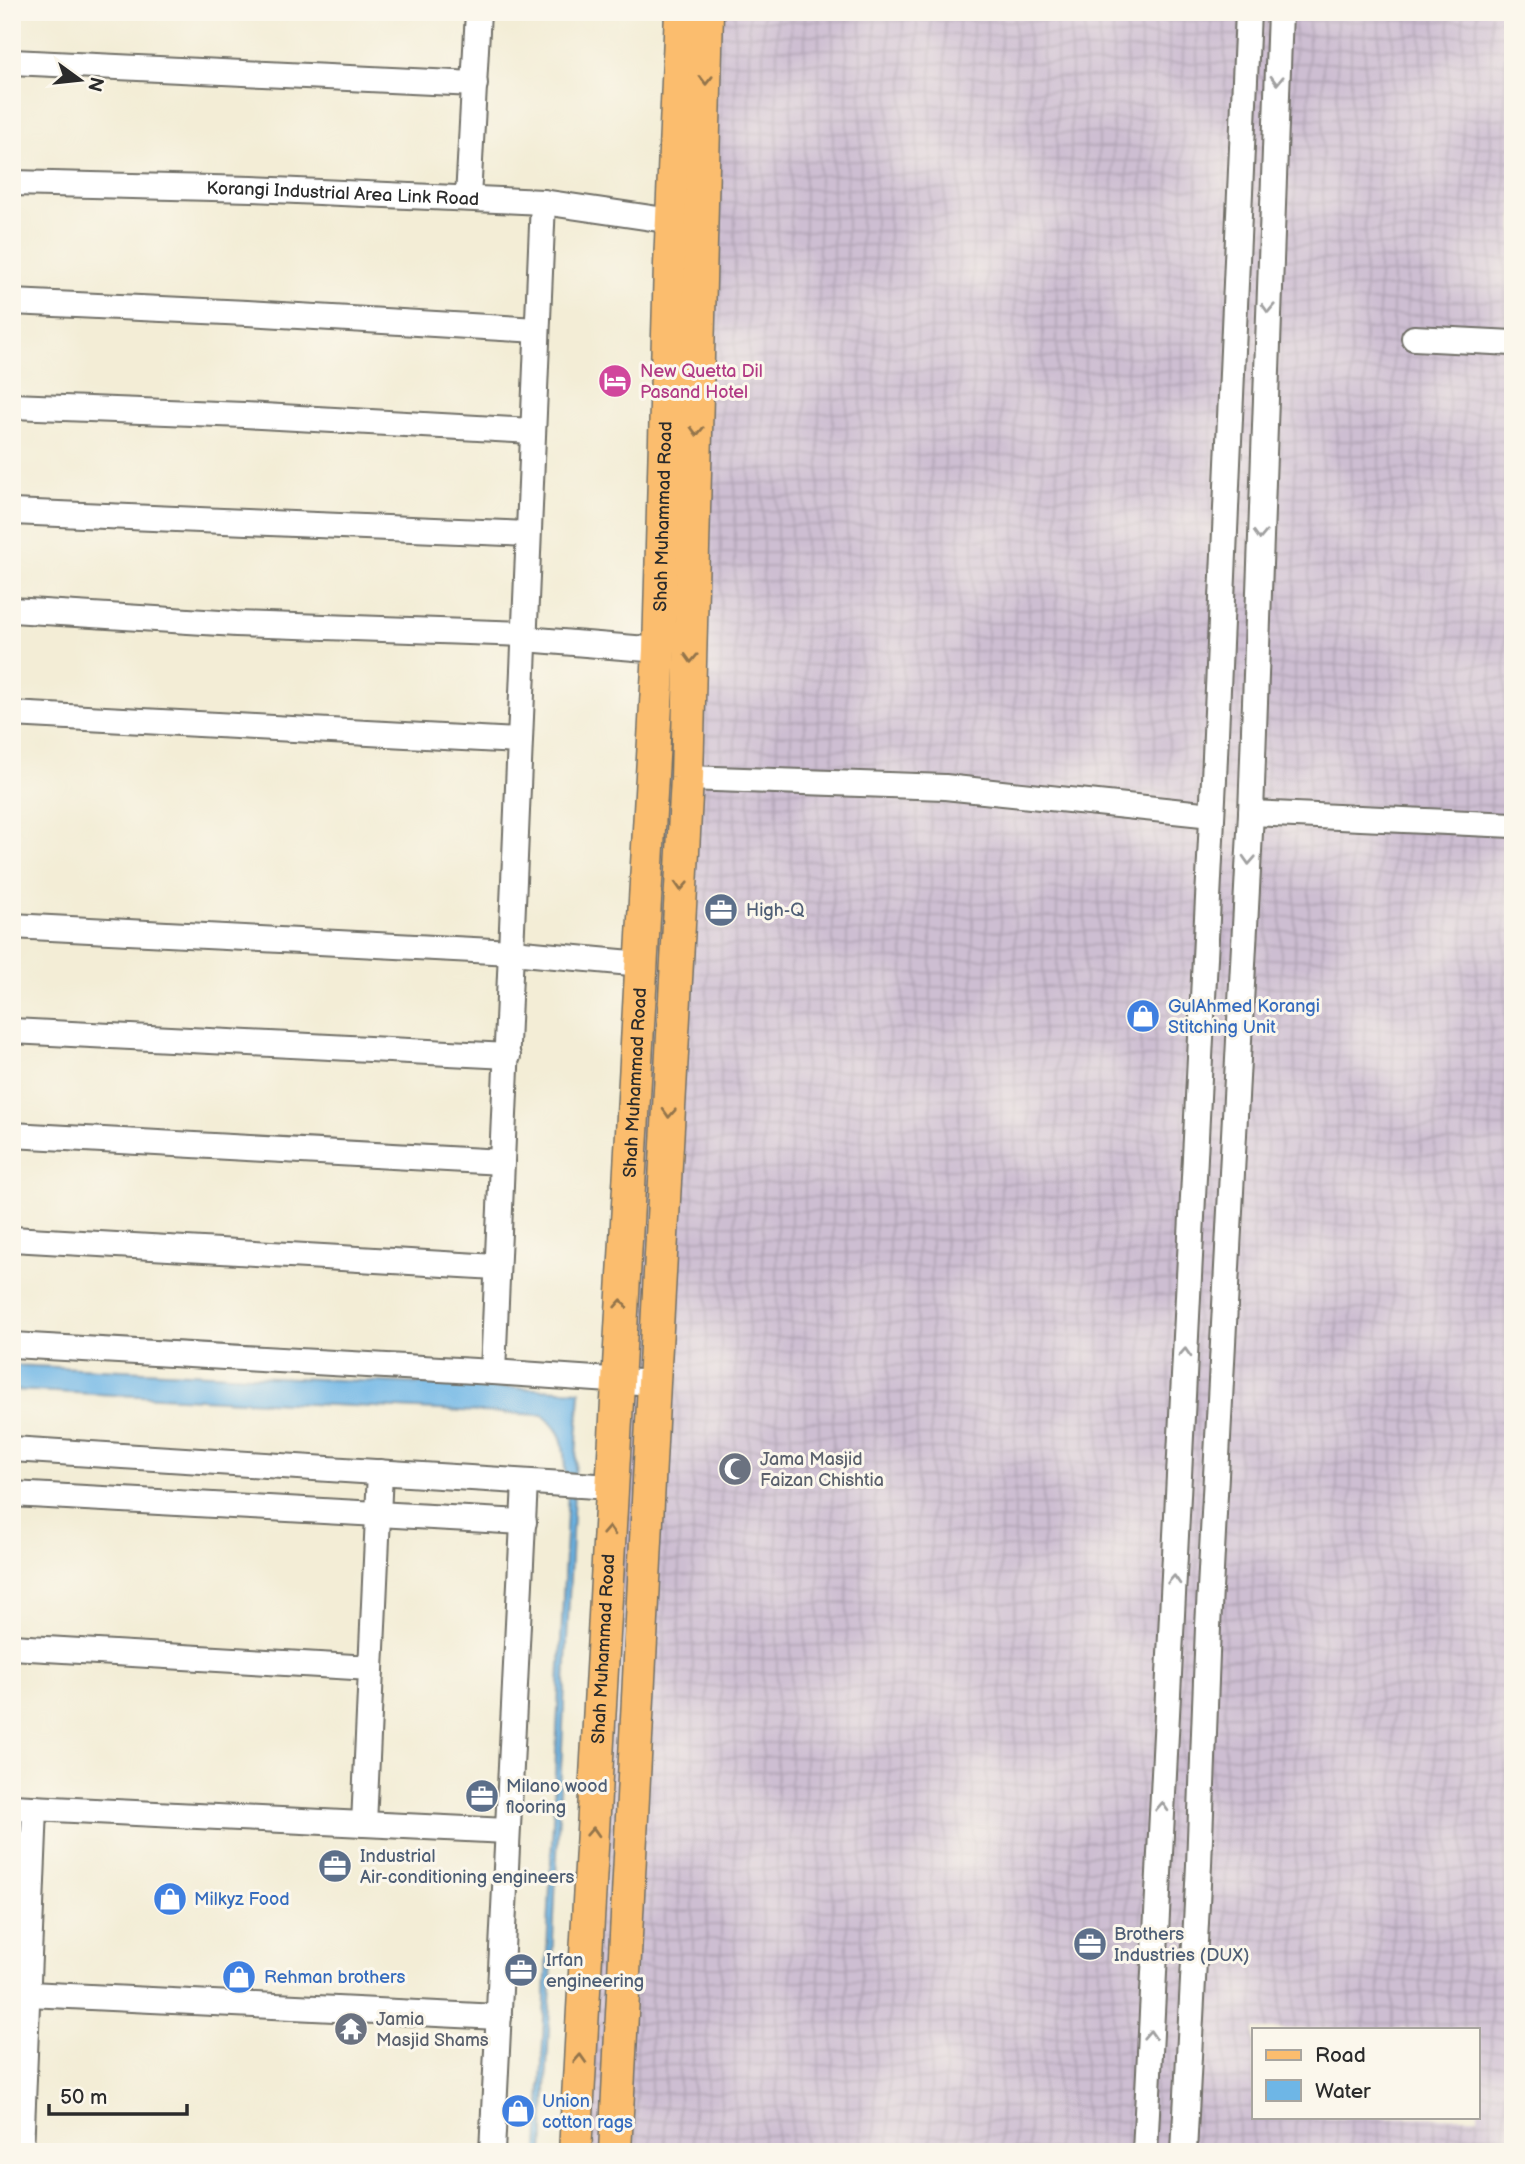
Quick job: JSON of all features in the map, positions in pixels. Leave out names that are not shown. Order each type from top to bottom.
[{"type":"main road","name":"Shah Muhammad Road","points":[[575,2152],[590,1486],[617,1381],[659,650],[670,264],[681,12]]},
{"type":"main road","name":"Shah Muhammad Road","points":[[615,2152],[687,778],[707,12]]},
{"type":"street","points":[[468,198],[478,12]]},
{"type":"street","points":[[1145,2152],[1214,779],[1248,12]]},
{"type":"street","points":[[1184,2152],[1208,1628],[1251,813],[1280,12]]},
{"type":"street","points":[[12,62],[475,84]]},
{"type":"street","name":"Korangi Industrial Area Link Road","points":[[12,183],[252,189],[543,202],[672,221]]},
{"type":"street","points":[[493,1372],[543,202]]},
{"type":"street","points":[[670,264],[676,273],[686,276],[696,273],[702,265]]},
{"type":"street","points":[[669,308],[674,299],[683,295],[693,297],[700,304]]},
{"type":"street","points":[[12,302],[537,330]]},
{"type":"street","points":[[1414,338],[1513,343]]},
{"type":"street","points":[[12,407],[244,415],[533,431]]},
{"type":"street","points":[[12,512],[528,534]]},
{"type":"street","points":[[12,610],[236,624],[525,636],[659,650]]},
{"type":"street","points":[[12,714],[519,741]]},
{"type":"street","points":[[687,778],[945,787],[1212,815]]},
{"type":"street","points":[[1214,779],[1252,781]]},
{"type":"street","points":[[1251,813],[1513,825]]},
{"type":"street","points":[[12,926],[512,951],[642,964]]},
{"type":"street","points":[[12,1031],[508,1056]]},
{"type":"street","points":[[12,1135],[502,1162]]},
{"type":"street","points":[[12,1239],[496,1267]]},
{"type":"street","points":[[12,1345],[654,1383]]},
{"type":"street","points":[[12,1449],[590,1486]]},
{"type":"street","points":[[364,1824],[380,1472]]},
{"type":"street","points":[[492,2152],[525,1482]]},
{"type":"street","points":[[12,1494],[524,1522]]},
{"type":"street","points":[[1172,1626],[1208,1628]]},
{"type":"street","points":[[12,1647],[371,1668]]},
{"type":"street","points":[[21,2152],[29,1994],[24,1807],[507,1831]]},
{"type":"street","points":[[1159,1863],[1199,1865]]},
{"type":"street","points":[[29,1994],[499,2017]]},
{"type":"street","points":[[1148,2078],[1188,2081]]},
{"type":"shaded area","points":[[689,12],[1513,12],[1513,2152],[585,2152]]},
{"type":"water","points":[[12,1365],[580,1391],[575,1474],[565,1473],[562,1441],[556,1428],[543,1415],[12,1390]]},
{"type":"water","points":[[568,1490],[574,1490],[543,2152],[538,2152]]},
{"type":"place","name":"New Quetta Dil Pasand Hotel","points":[[615,381]]},
{"type":"place","name":"High-Q","points":[[721,910]]},
{"type":"place","name":"GulAhmed Korangi Stitching Unit","points":[[1143,1016]]},
{"type":"place","name":"Jama Masjid Faizan Chishtia","points":[[735,1469]]},
{"type":"place","name":"Milano wood flooring","points":[[482,1796]]},
{"type":"place","name":"Industrial Air-conditioning engineers","points":[[335,1866]]},
{"type":"place","name":"Milkyz Food","points":[[170,1899]]},
{"type":"place","name":"Brothers Industries (DUX)","points":[[1090,1944]]},
{"type":"place","name":"Irfan engineering","points":[[521,1970]]},
{"type":"place","name":"Rehman brothers","points":[[239,1977]]},
{"type":"place","name":"Jamia Masjid Shams","points":[[351,2029]]},
{"type":"place","name":"Union cotton rags","points":[[518,2111]]}]
